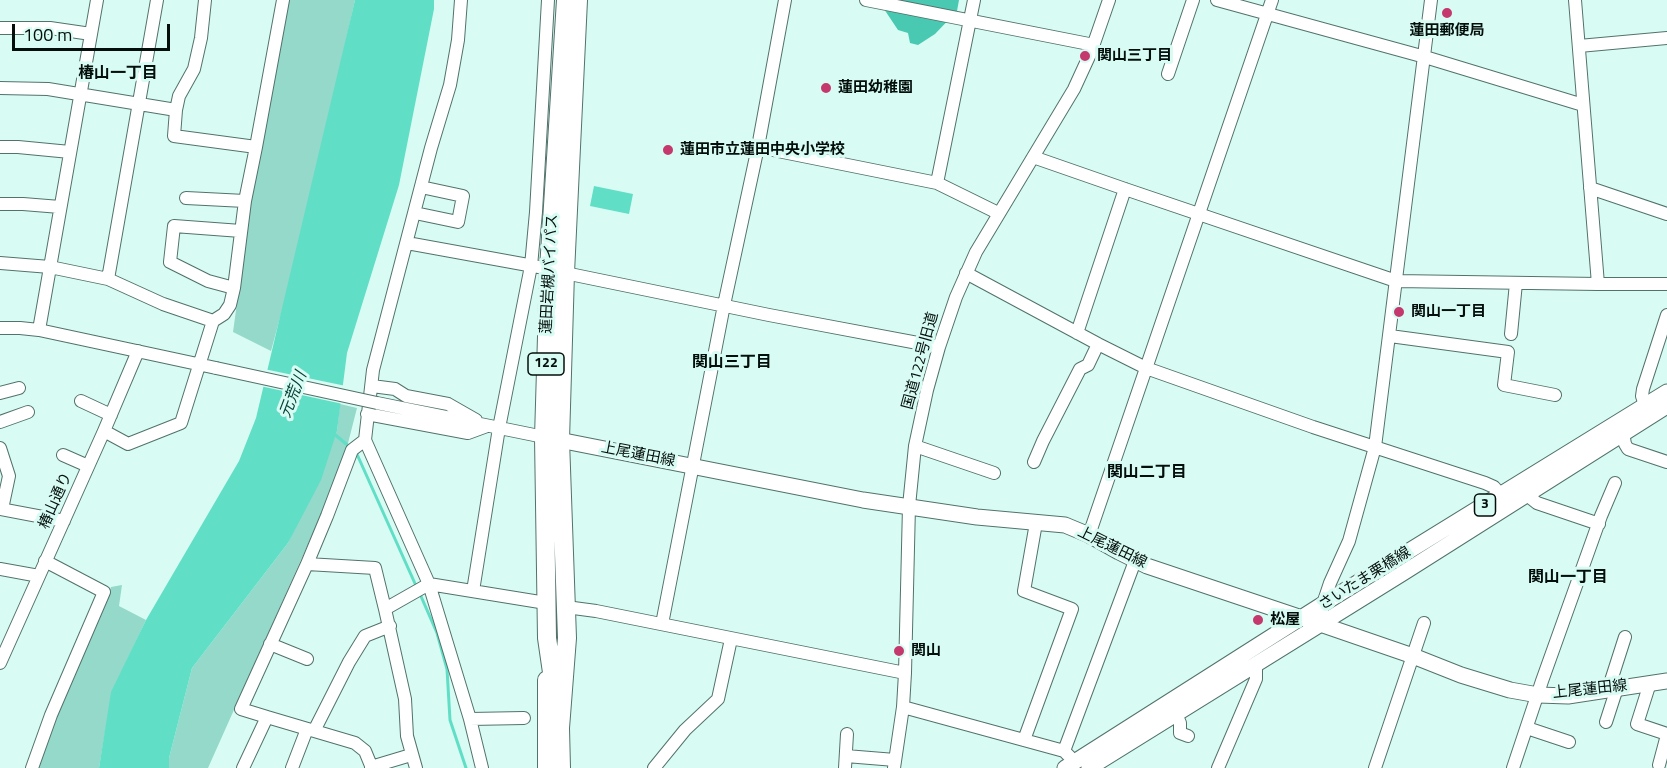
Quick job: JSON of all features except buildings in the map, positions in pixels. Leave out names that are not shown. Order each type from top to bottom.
[{"type":"highway","name":"蓮田岩槻バイパス","points":[[561,768],[560,728],[567,638],[552,439],[548,269],[566,0]]},
{"type":"highway","name":"蓮田岩槻バイパス","points":[[548,269],[578,0]]},
{"type":"highway","name":"蓮田岩槻バイパス","points":[[552,439],[546,603],[547,638],[560,728]]},
{"type":"highway","name":"122","points":[[547,638],[547,768]]},
{"type":"highway","name":"122","points":[[567,638],[574,768]]},
{"type":"main road","name":"さいたま栗橋線","points":[[1083,763],[1176,714],[1527,495],[1622,428],[1645,405],[1667,392]]},
{"type":"main road","name":"さいたま栗橋線","points":[[1083,763],[1323,604],[1501,495],[1622,428],[1667,406]]},
{"type":"main road","name":"上尾蓮田線","points":[[552,439],[862,500],[950,513],[1065,525],[1089,535],[1135,561],[1510,690],[1538,695],[1568,696],[1667,681]]},
{"type":"street","points":[[39,330],[97,0]]},
{"type":"street","points":[[108,279],[157,0]]},
{"type":"street","points":[[205,0],[201,38],[194,69],[179,96],[174,136],[256,147]]},
{"type":"street","points":[[104,432],[128,444],[182,423],[213,321],[224,314],[230,305],[245,201],[283,0]]},
{"type":"street","points":[[461,0],[458,40],[450,85],[373,370],[365,440],[429,584],[470,719],[482,768]]},
{"type":"street","points":[[473,591],[494,427],[548,269],[536,212],[548,0]]},
{"type":"street","points":[[662,624],[724,305],[758,147],[785,0]]},
{"type":"street","points":[[866,0],[1094,45]]},
{"type":"street","points":[[937,183],[974,0]]},
{"type":"street","name":"国道122号旧道","points":[[895,764],[903,707],[909,506],[915,446],[939,347],[952,306],[976,252],[1074,89],[1094,45],[1109,0]]},
{"type":"street","points":[[1168,74],[1193,0]]},
{"type":"street","points":[[1217,0],[1425,57],[1583,105]]},
{"type":"street","points":[[1089,535],[1272,0]]},
{"type":"street","points":[[1320,624],[1323,604],[1349,541],[1376,447],[1431,0]]},
{"type":"street","points":[[1575,0],[1598,284]]},
{"type":"street","points":[[0,28],[50,28],[91,34]]},
{"type":"street","points":[[1579,46],[1667,39]]},
{"type":"street","points":[[0,88],[48,89],[176,110]]},
{"type":"street","points":[[0,147],[70,152]]},
{"type":"street","points":[[758,147],[937,183],[998,213]]},
{"type":"street","points":[[1033,157],[1396,281],[1667,284]]},
{"type":"street","points":[[415,213],[458,222],[463,196],[421,187]]},
{"type":"street","points":[[1590,188],[1667,214]]},
{"type":"street","points":[[1077,333],[1125,189]]},
{"type":"street","points":[[186,198],[245,201]]},
{"type":"street","points":[[0,204],[60,207]]},
{"type":"street","points":[[234,288],[208,281],[170,262],[174,226],[241,231]]},
{"type":"street","points":[[407,243],[939,347]]},
{"type":"street","points":[[0,263],[50,267],[108,279],[163,304],[213,321]]},
{"type":"street","points":[[966,273],[1146,368],[1293,420],[1485,483],[1494,487],[1501,495]]},
{"type":"street","points":[[1511,333],[1515,283]]},
{"type":"street","points":[[1645,405],[1642,389],[1667,315]]},
{"type":"street","points":[[0,328],[39,330],[552,439]]},
{"type":"street","points":[[1389,336],[1508,352],[1504,385],[1555,395]]},
{"type":"street","points":[[1034,462],[1080,369],[1088,365],[1098,344]]},
{"type":"street","name":"椿山通り","points":[[0,663],[138,351]]},
{"type":"street","points":[[372,386],[395,389],[406,396],[448,404],[494,427]]},
{"type":"street","points":[[0,393],[19,388]]},
{"type":"street","points":[[81,401],[111,415]]},
{"type":"street","points":[[0,422],[28,412]]},
{"type":"street","points":[[367,414],[468,433],[494,427]]},
{"type":"street","points":[[1622,428],[1628,449],[1667,462]]},
{"type":"street","points":[[365,440],[352,450],[307,564],[241,709],[355,743],[365,751],[372,768],[411,755]]},
{"type":"street","points":[[915,446],[994,473]]},
{"type":"street","points":[[0,448],[4,475],[1,509],[64,520]]},
{"type":"street","points":[[63,455],[88,466]]},
{"type":"street","points":[[1513,768],[1615,483]]},
{"type":"street","points":[[1527,495],[1537,503],[1599,524]]},
{"type":"street","points":[[1024,740],[1072,609],[1024,591],[1036,523]]},
{"type":"street","points":[[32,768],[51,715],[104,592],[45,561]]},
{"type":"street","points":[[903,707],[1024,740],[1083,763],[1135,561]]},
{"type":"street","points":[[307,564],[375,568],[405,699],[407,736],[416,768]]},
{"type":"street","points":[[0,569],[39,576]]},
{"type":"street","points":[[385,609],[429,584],[546,603]]},
{"type":"street","points":[[566,607],[905,673]]},
{"type":"street","points":[[1376,768],[1424,623]]},
{"type":"street","points":[[292,768],[365,636],[390,626]]},
{"type":"street","points":[[1606,722],[1625,637]]},
{"type":"street","points":[[654,768],[685,730],[718,699],[731,639]]},
{"type":"street","points":[[270,644],[307,659]]},
{"type":"street","points":[[1218,768],[1256,679],[1256,664]]},
{"type":"street","points":[[1650,683],[1637,724],[1667,734],[1659,765]]},
{"type":"street","points":[[1176,714],[1180,723],[1180,733],[1188,736]]},
{"type":"street","points":[[243,768],[267,717]]},
{"type":"street","points":[[470,719],[524,717]]},
{"type":"street","points":[[1527,728],[1569,742]]},
{"type":"street","points":[[847,734],[845,762],[895,764]]},
{"type":"shaded area","points":[[287,0],[355,0],[296,259],[271,351],[233,332],[252,188]]},
{"type":"shaded area","points":[[878,0],[959,0],[957,11],[935,34],[918,45],[910,43],[908,33],[898,30]]},
{"type":"shaded area","points":[[340,404],[357,408],[347,447],[321,515],[208,768],[169,768],[169,758],[192,668],[288,543],[337,431]]},
{"type":"shaded area","points":[[122,585],[119,606],[146,620],[112,692],[99,768],[37,768],[51,725],[111,587]]},
{"type":"water","name":"元荒川","points":[[355,0],[434,0],[434,9],[399,185],[347,353],[337,431],[321,480],[288,543],[192,668],[169,758],[169,768],[99,768],[111,692],[146,620],[239,461],[256,418]]},
{"type":"water","points":[[594,186],[633,194],[629,214],[590,206]]},
{"type":"pier","points":[[264,369],[346,386],[343,404],[260,386]]},
{"type":"waterway","points":[[333,433],[351,448]]},
{"type":"waterway","points":[[356,452],[417,588]]},
{"type":"waterway","points":[[420,594],[437,633],[447,669],[450,720],[466,768]]},
{"type":"place","name":"蓮田郵便局","points":[[1447,13]]},
{"type":"place","name":"関山三丁目","points":[[1085,56]]},
{"type":"place","name":"蓮田幼稚園","points":[[826,88]]},
{"type":"place","name":"蓮田市立蓮田中央小学校","points":[[668,150]]},
{"type":"place","name":"関山一丁目","points":[[1399,312]]},
{"type":"place","name":"松屋","points":[[1258,620]]},
{"type":"place","name":"関山","points":[[899,651]]},
{"type":"district","name":"椿山一丁目","points":[[118,74]]},
{"type":"district","name":"関山三丁目","points":[[732,363]]},
{"type":"district","name":"関山二丁目","points":[[1147,473]]},
{"type":"district","name":"関山一丁目","points":[[1568,578]]}]
